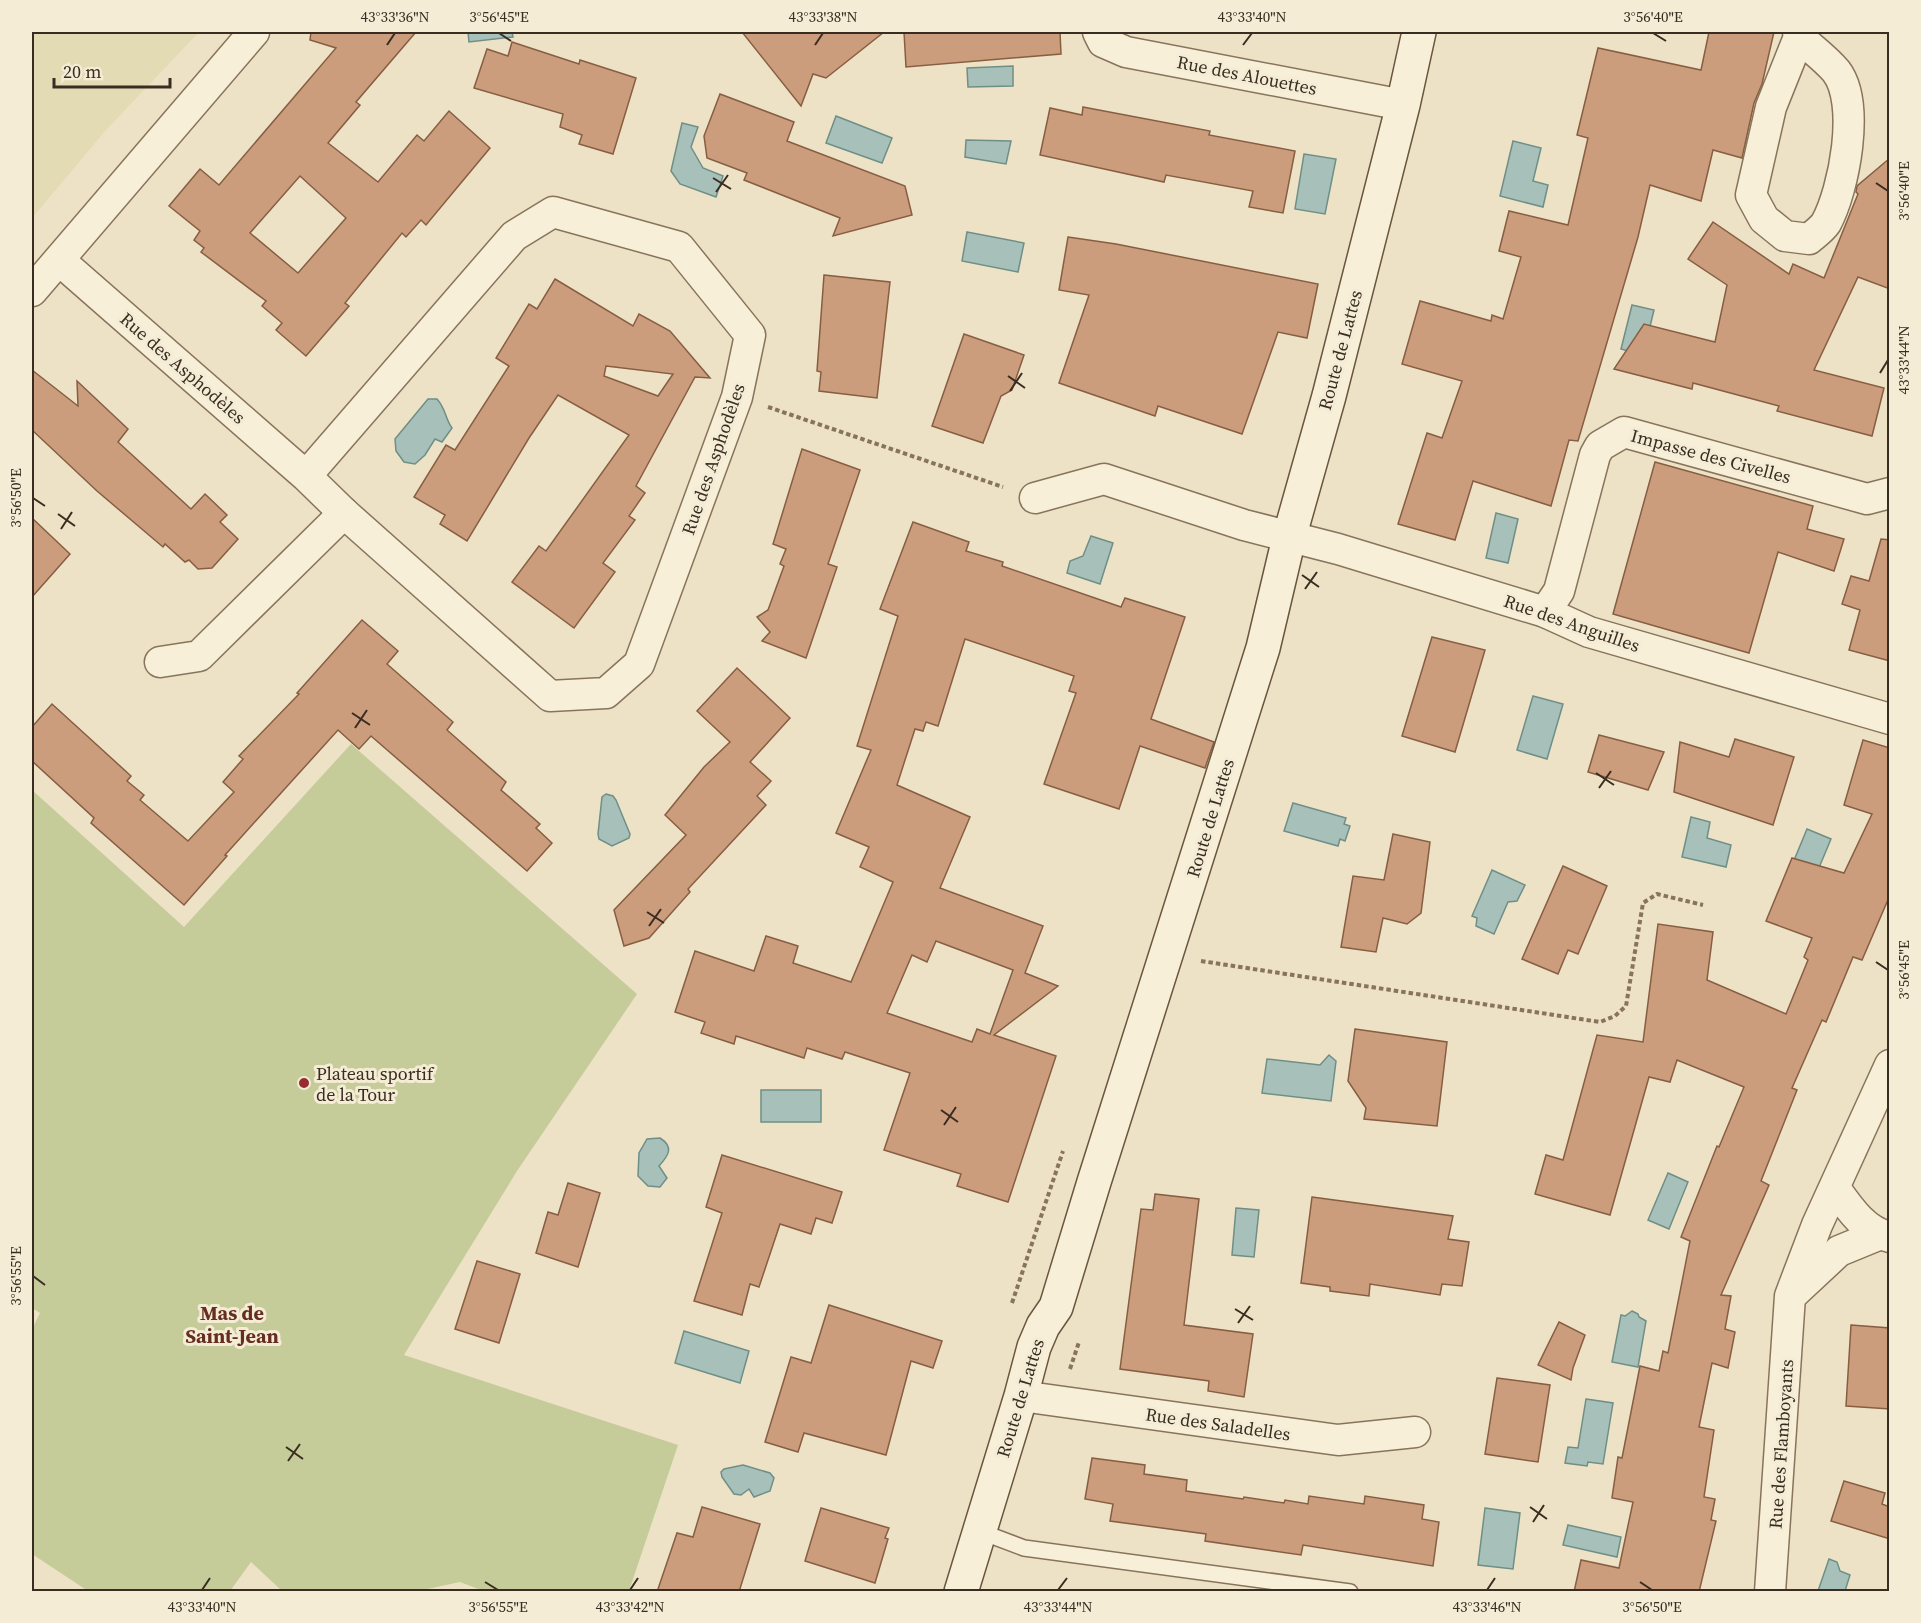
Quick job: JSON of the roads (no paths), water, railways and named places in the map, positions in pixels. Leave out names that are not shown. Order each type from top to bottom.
[{"type":"street","points":[[32,291],[254,32]]},
{"type":"street","name":"Rue des Alouettes","points":[[1098,32],[1103,42],[1126,52],[1403,105]]},
{"type":"street","name":"Route de Lattes","points":[[961,1592],[1034,1347],[1043,1326],[1056,1307],[1263,648],[1289,537],[1329,396],[1403,105],[1419,32]]},
{"type":"street","points":[[1798,34],[1837,72],[1847,94],[1847,149],[1840,190],[1825,225],[1809,239],[1785,236],[1764,219],[1751,195],[1771,107],[1798,34]]},
{"type":"street","name":"Rue des Asphodèles","points":[[59,260],[306,476],[344,513],[550,696],[606,693],[639,664],[737,397],[750,335],[679,247],[553,212],[514,236],[306,476]]},
{"type":"street","name":"Impasse des Civelles","points":[[1545,612],[1559,591],[1595,455],[1600,446],[1624,432],[1867,499],[1890,493]]},
{"type":"street","name":"Rue des Anguilles","points":[[1035,498],[1104,479],[1244,525],[1338,549],[1545,612],[1588,632],[1879,716]]},
{"type":"street","points":[[160,662],[199,656],[344,513]]},
{"type":"street","name":"Rue des Flamboyants","points":[[1770,1592],[1790,1296],[1817,1225],[1890,1065]]},
{"type":"street","points":[[1835,1188],[1853,1212],[1884,1236]]},
{"type":"street","points":[[1790,1296],[1839,1251],[1884,1236]]},
{"type":"street","name":"Rue des Saladelles","points":[[1021,1396],[1338,1440],[1415,1432]]},
{"type":"lane","points":[[980,1531],[1024,1548],[1350,1592]]},
{"type":"water","points":[[468,32],[512,32],[513,37],[469,42]]},
{"type":"water","points":[[1013,66],[1013,86],[968,87],[967,68]]},
{"type":"water","points":[[836,116],[892,138],[882,163],[826,143]]},
{"type":"water","points":[[682,123],[698,127],[691,147],[703,168],[723,176],[716,197],[680,184],[671,171]]},
{"type":"water","points":[[966,140],[1011,141],[1006,164],[965,157]]},
{"type":"water","points":[[1513,141],[1541,148],[1533,181],[1548,185],[1543,207],[1500,196]]},
{"type":"water","points":[[1304,154],[1336,159],[1325,214],[1295,209]]},
{"type":"water","points":[[967,232],[1024,243],[1018,272],[962,261]]},
{"type":"water","points":[[1632,305],[1654,310],[1643,355],[1621,349]]},
{"type":"water","points":[[428,399],[437,399],[452,428],[442,442],[435,439],[425,455],[415,464],[404,462],[396,451],[395,439]]},
{"type":"water","points":[[1496,513],[1518,519],[1508,563],[1486,558]]},
{"type":"water","points":[[1091,536],[1113,543],[1100,584],[1067,573],[1070,561],[1083,556]]},
{"type":"water","points":[[1533,696],[1563,704],[1547,759],[1517,750]]},
{"type":"water","points":[[606,794],[613,796],[616,800],[630,834],[629,838],[612,846],[599,839],[598,834],[602,797]]},
{"type":"water","points":[[1293,803],[1346,818],[1344,824],[1350,826],[1345,841],[1340,839],[1338,846],[1284,831]]},
{"type":"water","points":[[1691,817],[1710,822],[1707,838],[1731,845],[1726,867],[1682,857]]},
{"type":"water","points":[[1807,829],[1831,839],[1813,882],[1790,870]]},
{"type":"water","points":[[1492,870],[1525,885],[1517,901],[1508,902],[1494,934],[1476,926],[1477,918],[1472,916]]},
{"type":"water","points":[[1329,1055],[1336,1061],[1331,1101],[1262,1093],[1267,1059],[1320,1065]]},
{"type":"water","points":[[761,1090],[821,1090],[821,1122],[761,1122]]},
{"type":"water","points":[[660,1138],[668,1148],[667,1155],[659,1166],[667,1178],[660,1187],[648,1186],[638,1176],[639,1153],[647,1139]]},
{"type":"water","points":[[1668,1173],[1688,1182],[1669,1229],[1648,1220]]},
{"type":"water","points":[[1236,1208],[1259,1210],[1254,1257],[1232,1255]]},
{"type":"water","points":[[1632,1311],[1646,1321],[1638,1367],[1612,1362],[1621,1315],[1625,1316]]},
{"type":"water","points":[[684,1331],[749,1351],[740,1383],[675,1363]]},
{"type":"water","points":[[1586,1399],[1613,1403],[1603,1464],[1588,1462],[1587,1466],[1565,1463],[1568,1447],[1578,1448]]},
{"type":"water","points":[[743,1465],[770,1473],[774,1478],[770,1491],[754,1497],[749,1489],[741,1495],[734,1494],[721,1472],[724,1469]]},
{"type":"water","points":[[1485,1508],[1520,1513],[1513,1569],[1478,1565]]},
{"type":"water","points":[[1568,1525],[1621,1537],[1617,1557],[1563,1545]]},
{"type":"water","points":[[1829,1559],[1837,1562],[1840,1571],[1850,1575],[1845,1591],[1818,1591]]},
{"type":"place","name":"Plateau sportif de la Tour","points":[[304,1083]]},
{"type":"district","name":"Mas de Saint-Jean","points":[[232,1324]]}]
